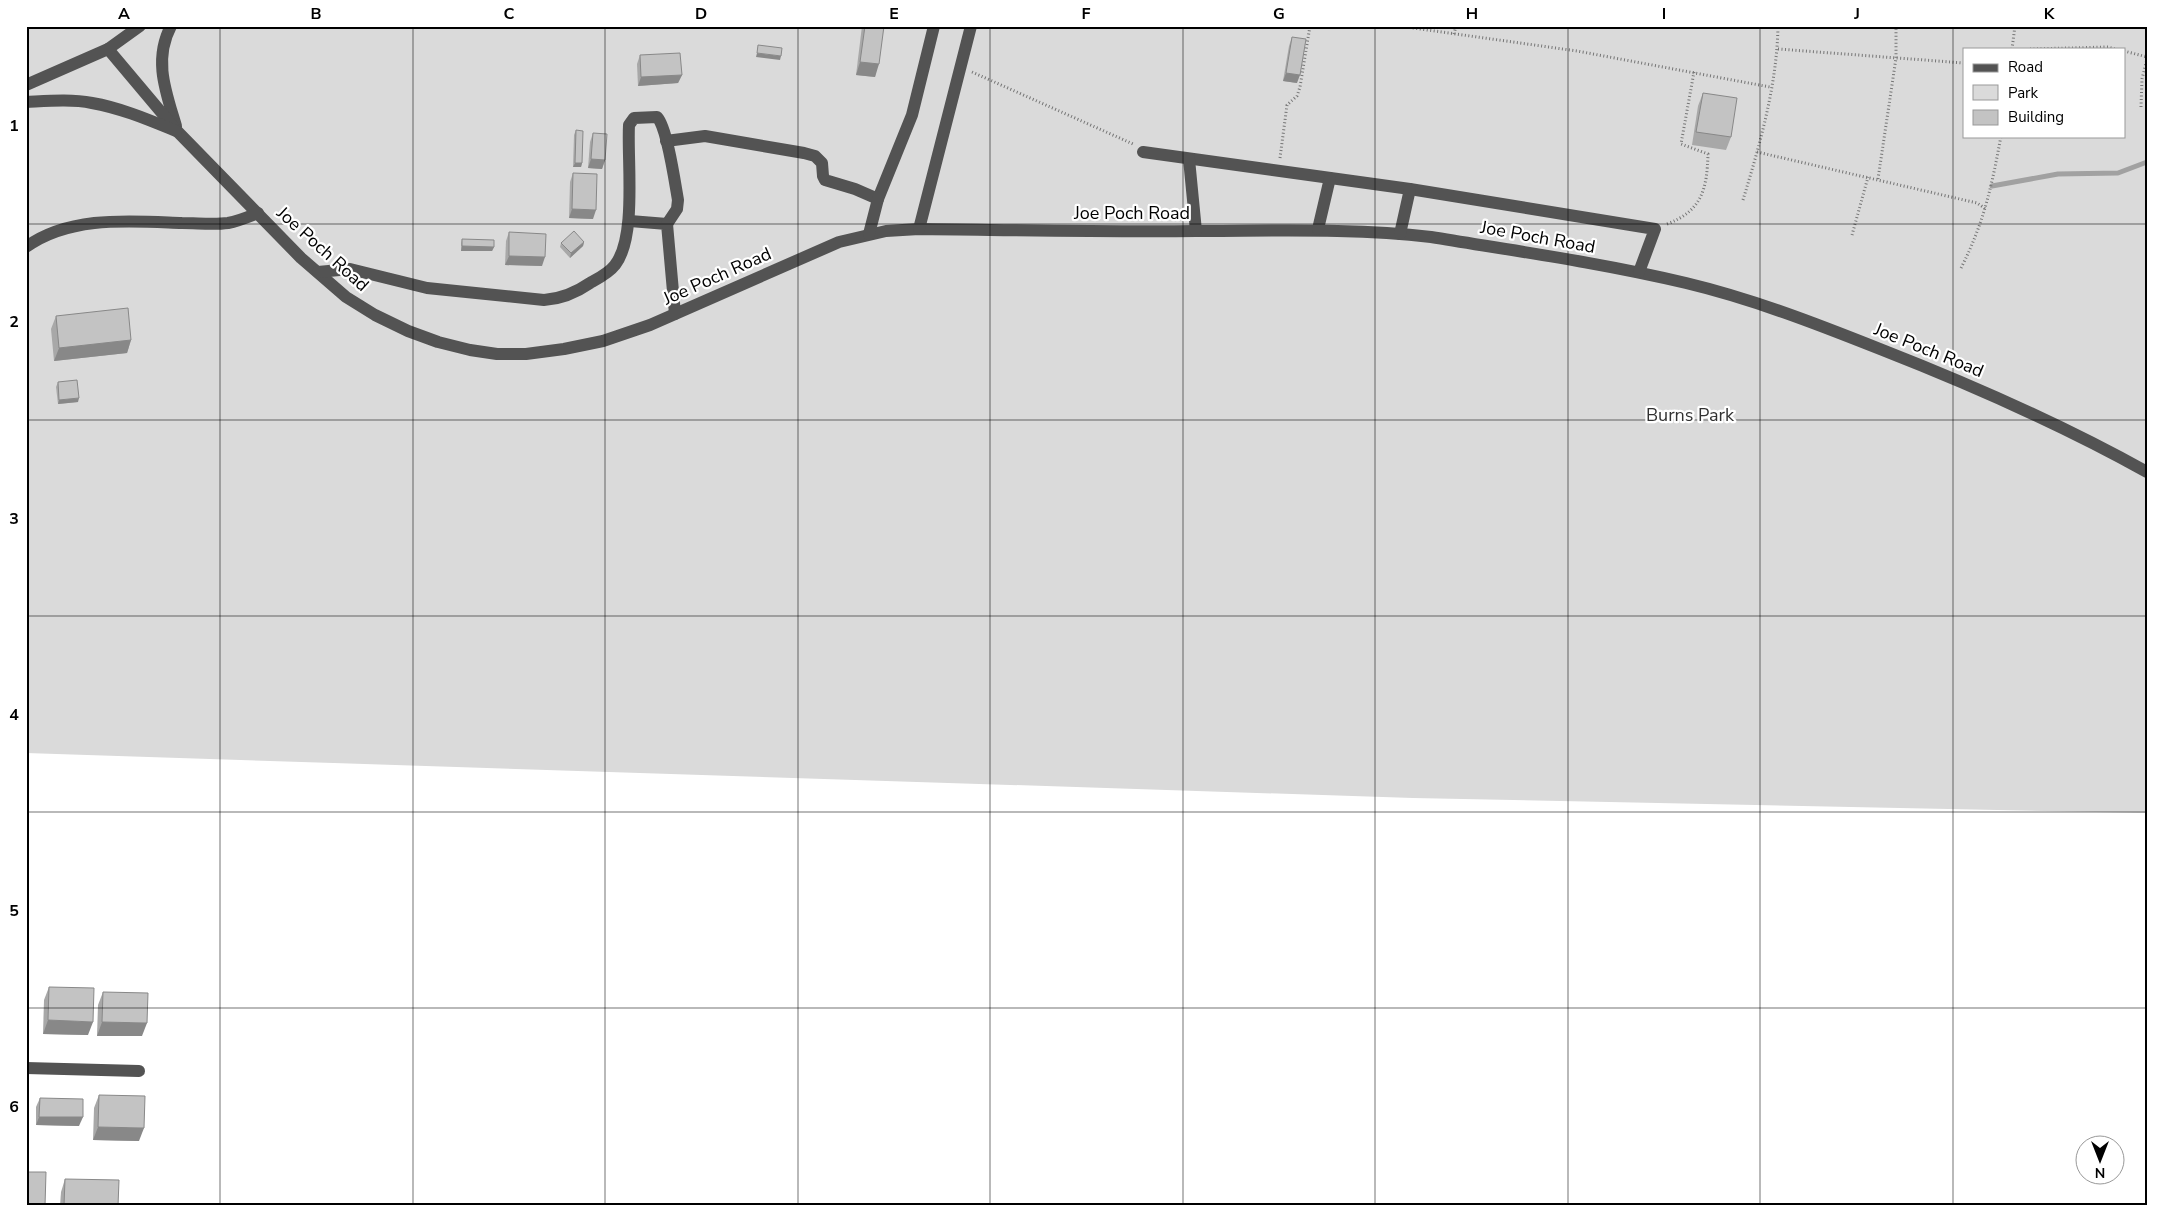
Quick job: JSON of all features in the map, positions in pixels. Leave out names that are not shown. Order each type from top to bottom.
[{"type":"street","points":[[26,85],[108,49],[140,26]]},
{"type":"street","name":"Joe Poch Road","points":[[171,26],[164,45],[161,62],[162,76],[177,131]]},
{"type":"street","points":[[869,234],[878,199],[912,115],[934,26]]},
{"type":"street","points":[[919,229],[971,26]]},
{"type":"street","name":"Joe Poch Road","points":[[108,49],[177,131],[258,214],[346,297],[375,315],[408,330],[446,344],[470,350],[497,354],[526,354],[564,350],[603,341],[650,325],[839,242],[869,234],[919,229],[1196,231],[1318,229],[1400,234],[1441,238],[1639,272],[1740,298],[1817,325],[1963,382],[2045,418],[2147,472]]},
{"type":"street","name":"Joe Poch Road","points":[[26,102],[62,100],[90,102],[122,110],[177,131]]},
{"type":"street","points":[[318,272],[350,269],[428,288],[553,299],[581,289],[606,273],[616,264],[627,237],[630,220],[628,177],[630,120],[642,116],[657,117],[666,140],[678,200],[677,209],[667,224],[675,314]]},
{"type":"street","points":[[666,140],[704,136],[815,156],[822,163],[825,180],[878,199]]},
{"type":"street","points":[[1143,152],[1410,190],[1655,229],[1639,272]]},
{"type":"street","points":[[1190,159],[1196,231]]},
{"type":"street","points":[[1318,229],[1330,178]]},
{"type":"street","points":[[1400,234],[1410,190]]},
{"type":"street","points":[[26,247],[37,239],[55,232],[92,224],[127,221],[217,224],[240,220],[258,214]]},
{"type":"street","points":[[630,220],[667,224]]},
{"type":"street","points":[[26,1068],[139,1071]]},
{"type":"path","points":[[1278,171],[1287,105],[1296,96],[1300,87],[1310,26]]},
{"type":"path","points":[[1400,26],[1577,51],[1770,86]]},
{"type":"path","points":[[1454,34],[1456,26]]},
{"type":"path","points":[[1743,200],[1766,115],[1778,49],[1778,26]]},
{"type":"path","points":[[1878,180],[1896,58],[1896,26]]},
{"type":"path","points":[[2012,48],[2015,26]]},
{"type":"path","points":[[2036,48],[2112,48]]},
{"type":"path","points":[[1778,49],[1963,63]]},
{"type":"path","points":[[2126,52],[2147,58],[2142,79],[2141,108]]},
{"type":"path","points":[[960,67],[1131,142],[1143,152]]},
{"type":"path","points":[[1655,229],[1688,215],[1701,198],[1704,189],[1708,154],[1681,144],[1694,72]]},
{"type":"path","points":[[1961,268],[1973,245],[1986,209],[2001,138]]},
{"type":"path","points":[[1757,152],[1977,203],[1986,209]]},
{"type":"path","points":[[1852,235],[1868,177]]},
{"type":"green space","name":"Burns Park","points":[[26,26],[2147,26],[2147,813],[1413,798],[26,753]]},
{"type":"building","points":[[865,26],[884,26],[879,64],[860,62]]},
{"type":"building","points":[[1292,37],[1306,39],[1300,75],[1286,73]]},
{"type":"building","points":[[758,45],[782,48],[781,56],[757,53]]},
{"type":"building","points":[[680,53],[682,75],[641,77],[640,55]]},
{"type":"building","points":[[1703,93],[1737,98],[1731,137],[1696,132]]},
{"type":"building","points":[[576,130],[583,131],[582,163],[575,163]]},
{"type":"building","points":[[593,133],[607,134],[605,160],[591,159]]},
{"type":"building","points":[[573,173],[597,174],[596,210],[572,209]]},
{"type":"building","points":[[574,231],[584,242],[571,253],[561,243]]},
{"type":"building","points":[[509,232],[546,234],[545,257],[509,256]]},
{"type":"building","points":[[462,239],[494,240],[494,247],[462,246]]},
{"type":"building","points":[[128,308],[131,340],[59,348],[56,316]]},
{"type":"building","points":[[77,380],[79,398],[59,400],[58,382]]},
{"type":"building","points":[[49,987],[94,988],[93,1022],[48,1020]]},
{"type":"building","points":[[103,992],[148,993],[147,1023],[102,1022]]},
{"type":"building","points":[[99,1095],[145,1096],[144,1128],[98,1127]]},
{"type":"building","points":[[40,1098],[83,1099],[83,1117],[39,1117]]},
{"type":"building","points":[[26,1172],[46,1172],[45,1206],[26,1206]]},
{"type":"building","points":[[65,1179],[119,1180],[118,1206],[64,1206]]},
{"type":"waterway","points":[[1992,186],[2058,174],[2118,173],[2147,162]]}]
